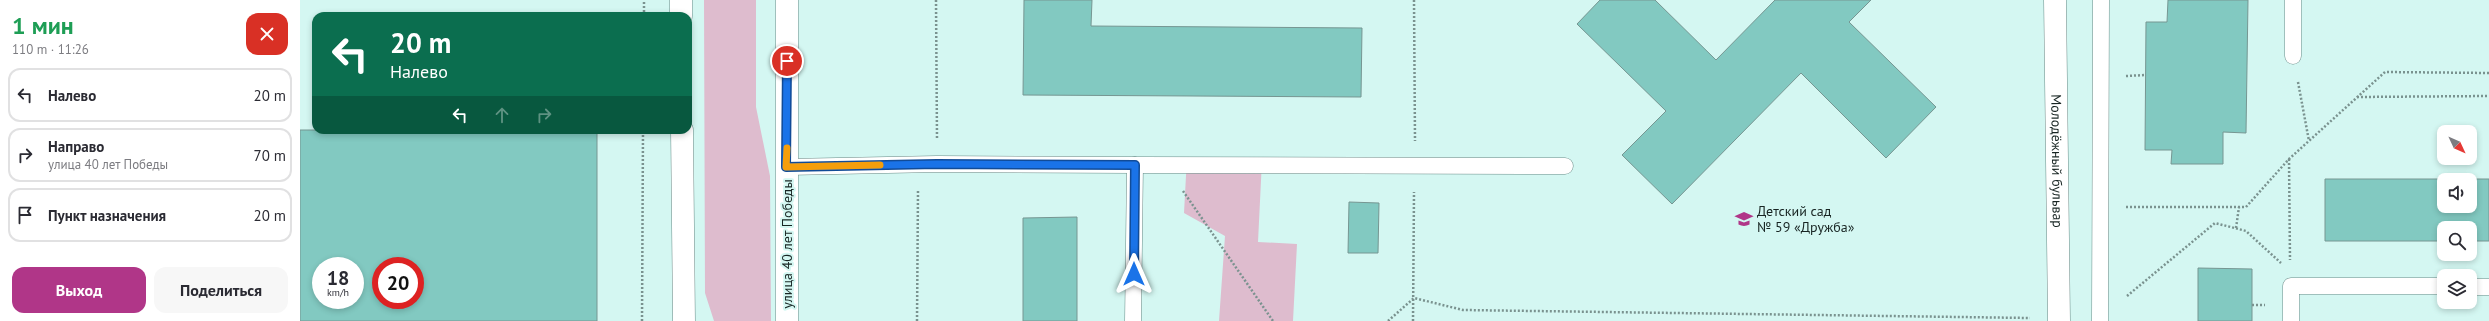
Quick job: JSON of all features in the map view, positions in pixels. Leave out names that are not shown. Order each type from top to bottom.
[{"type":"street","points":[[681,0],[681,12]]},
{"type":"street","name":"улица 40 лет Победы","points":[[787,0],[787,321]]},
{"type":"street","name":"Молодёжный бульвар","points":[[2055,0],[2059,320]]},
{"type":"street","points":[[682,134],[684,321]]},
{"type":"lane","points":[[2100,320],[2101,0]]},
{"type":"lane","points":[[2293,0],[2293,56]]},
{"type":"lane","points":[[786,167],[937,164],[1166,166],[1565,166]]},
{"type":"lane","points":[[1134,321],[1135,165]]},
{"type":"lane","points":[[2291,321],[2291,279],[2437,286]]},
{"type":"lane","points":[[2477,286],[2489,287]]},
{"type":"path","points":[[644,0],[644,12]]},
{"type":"path","points":[[1413,321],[1414,0]]},
{"type":"path","points":[[2293,56],[2309,141]]},
{"type":"path","points":[[2156,207],[2246,207],[2290,159],[2385,72],[2489,73]]},
{"type":"path","points":[[2357,97],[2489,96]]},
{"type":"path","points":[[642,321],[643,134]]},
{"type":"path","points":[[2290,159],[2291,279]]},
{"type":"path","points":[[1166,166],[1273,321]]},
{"type":"path","points":[[2236,228],[2239,207]]},
{"type":"path","points":[[2100,320],[2215,223],[2246,231],[2291,279]]},
{"type":"path","points":[[1414,298],[1463,310],[2059,320]]},
{"type":"path","points":[[1388,321],[1414,298]]},
{"type":"shaded area","points":[[704,0],[756,0],[756,107],[770,176],[771,321],[714,321],[705,293]]},
{"type":"shaded area","points":[[1187,157],[1262,160],[1258,242],[1297,244],[1293,321],[1219,321],[1225,236],[1184,213]]},
{"type":"building","points":[[1024,0],[1092,0],[1091,26],[1362,28],[1361,97],[1023,95]]},
{"type":"building","points":[[1600,0],[1655,0],[1716,60],[1775,0],[1871,0],[1849,22],[1936,107],[1886,158],[1801,73],[1672,204],[1622,155],[1666,111],[1577,24]]},
{"type":"building","points":[[2168,0],[2248,0],[2246,133],[2223,132],[2223,164],[2171,164],[2172,150],[2145,150],[2146,22],[2167,22]]},
{"type":"building","points":[[300,130],[312,130],[312,134],[597,134],[597,321],[300,321]]},
{"type":"building","points":[[2325,179],[2437,179],[2437,213],[2477,213],[2477,179],[2489,179],[2489,241],[2477,241],[2477,221],[2437,221],[2437,241],[2325,241]]},
{"type":"building","points":[[1349,202],[1379,203],[1378,253],[1348,253]]},
{"type":"building","points":[[1077,217],[1077,321],[1023,321],[1023,218]]},
{"type":"building","points":[[2198,268],[2252,269],[2252,321],[2198,321]]},
{"type":"slow traffic","points":[[787,148],[786,167],[880,165]]},
{"type":"place","name":"Детский сад № 59 «Дружба»","points":[[1744,219]]},
{"type":"route","points":[[787,61],[786,167],[937,164],[1135,165],[1134,274]]}]
